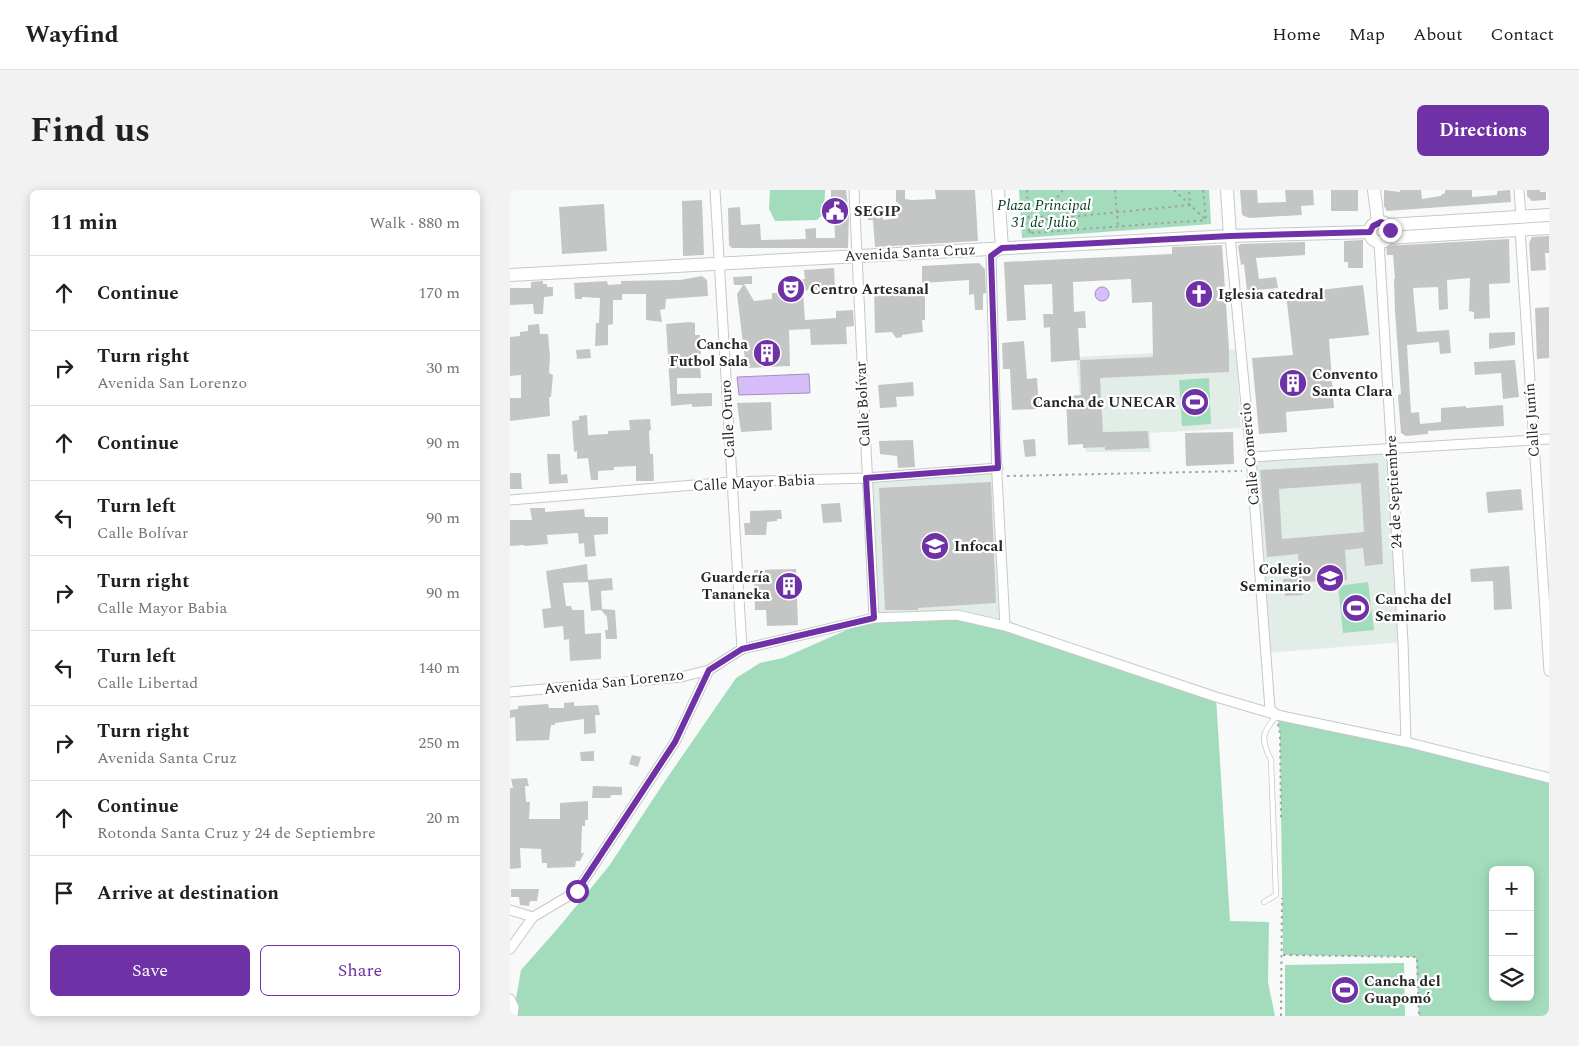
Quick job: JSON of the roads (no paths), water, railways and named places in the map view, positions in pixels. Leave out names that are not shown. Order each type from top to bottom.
[{"type":"main road","points":[[998,190],[1002,248]]},
{"type":"main road","name":"Calle Comercio","points":[[1227,190],[1230,236]]},
{"type":"main road","name":"24 de Septiembre","points":[[1374,190],[1381,232]]},
{"type":"main road","name":"Avenida Santa Cruz","points":[[510,275],[1230,236],[1381,232],[1521,223],[1549,215]]},
{"type":"main road","name":"Avenida Santa Cruz","points":[[1521,223],[1549,228]]},
{"type":"street","name":"Calle Oruro","points":[[715,190],[742,649]]},
{"type":"street","name":"Calle Bolívar","points":[[854,190],[874,618]]},
{"type":"street","name":"Calle Junín","points":[[1519,190],[1534,440],[1548,619],[1549,671]]},
{"type":"street","name":"24 de Septiembre","points":[[1381,232],[1391,449],[1403,642],[1406,742]]},
{"type":"street","name":"Calle Comercio","points":[[1230,236],[1251,458],[1270,709],[1277,715]]},
{"type":"street","points":[[1002,248],[991,256],[997,472],[1005,626]]},
{"type":"street","points":[[1251,458],[1549,439]]},
{"type":"street","name":"Calle Mayor Babia","points":[[510,500],[731,482],[997,472]]},
{"type":"street","name":"Avenida San Lorenzo","points":[[510,692],[681,677],[709,670],[742,649],[874,618],[957,615],[1005,626],[1207,694],[1277,715],[1406,742],[1549,778]]},
{"type":"street","points":[[510,949],[533,917],[577,891],[675,742],[709,670]]},
{"type":"street","points":[[510,910],[533,917]]},
{"type":"street","points":[[510,998],[514,1007],[513,1016]]},
{"type":"lane","points":[[1264,902],[1276,895],[1270,760],[1264,745],[1264,730],[1277,715]]},
{"type":"place","name":"SEGIP","points":[[835,211]]},
{"type":"place","name":"Centro Artesanal","points":[[791,289]]},
{"type":"place","name":"Iglesia catedral","points":[[1199,294]]},
{"type":"place","name":"Cancha Futbol Sala","points":[[767,353]]},
{"type":"place","name":"Convento Santa Clara","points":[[1293,383]]},
{"type":"place","name":"Cancha de UNECAR","points":[[1195,402]]},
{"type":"place","name":"Infocal","points":[[935,546]]},
{"type":"place","name":"Colegio Seminario","points":[[1330,578]]},
{"type":"place","name":"Guardería Tananeka","points":[[789,586]]},
{"type":"place","name":"Cancha del Seminario","points":[[1356,608]]},
{"type":"place","name":"Cancha del Guapomó","points":[[1345,990]]},
{"type":"park label","name":"Plaza Principal 31 de Julio","points":[[1044,214]]}]
